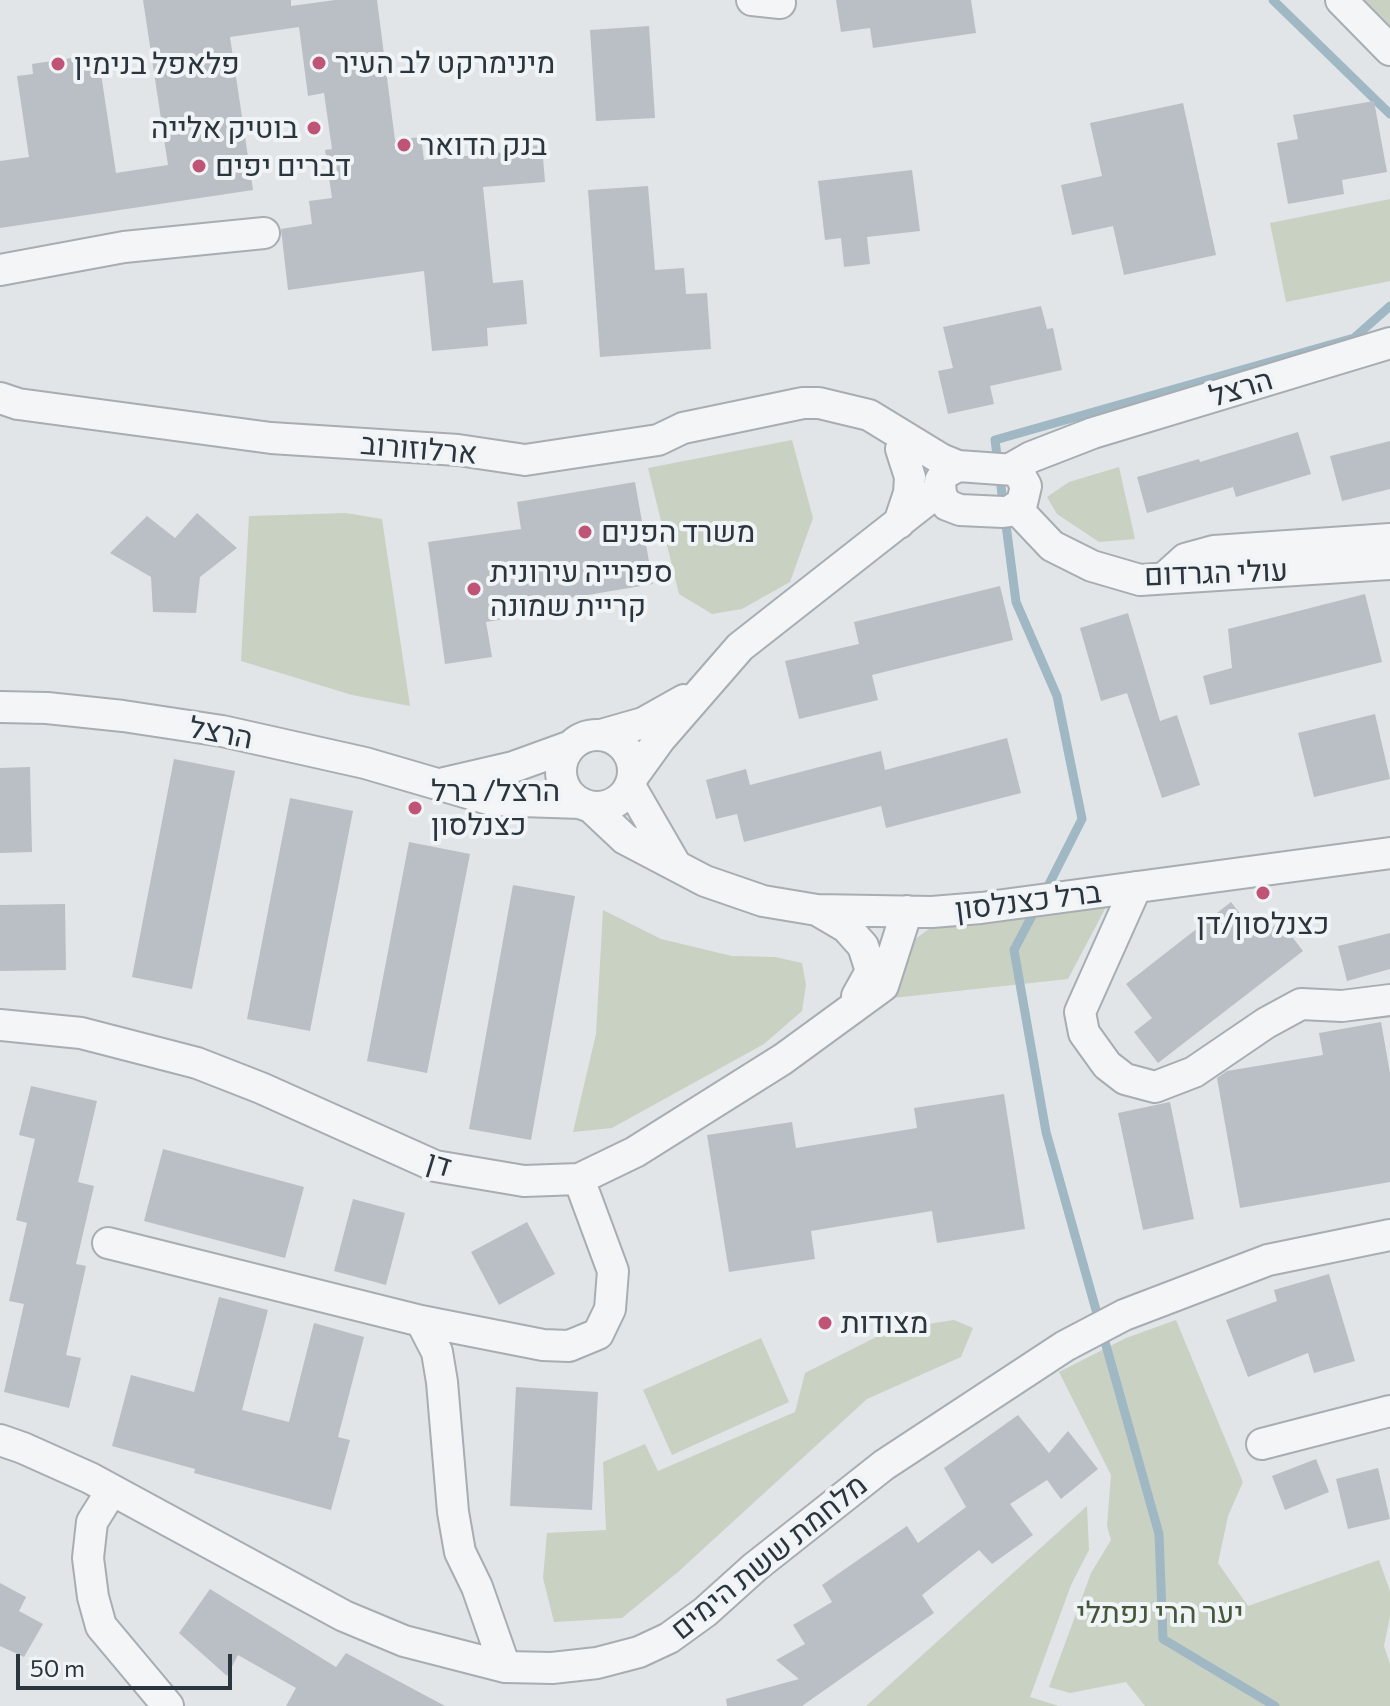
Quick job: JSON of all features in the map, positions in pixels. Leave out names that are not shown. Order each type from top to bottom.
[{"type":"street","points":[[1341,0],[1390,50]]},
{"type":"street","points":[[0,270],[124,247],[264,233]]},
{"type":"street","name":"הרצל","points":[[1017,487],[1041,467],[1093,433],[1390,343]]},
{"type":"street","name":"ארלוזורוב","points":[[0,398],[18,404],[271,438],[458,450],[525,460],[658,440],[683,428],[803,403],[834,405],[869,415],[941,459],[948,486]]},
{"type":"street","points":[[632,781],[628,751],[612,738],[590,735],[571,746],[565,755],[562,776],[571,796],[586,805],[613,804],[623,797],[700,692],[740,647],[834,573],[948,486],[1017,487],[1003,512],[948,486],[925,465],[851,413],[834,405]]},
{"type":"street","points":[[899,523],[909,493],[910,477],[901,449]]},
{"type":"street","points":[[834,573],[948,486]]},
{"type":"street","name":"עולי הגרדום","points":[[1017,487],[1052,546],[1092,566],[1140,580],[1390,564]]},
{"type":"street","points":[[1163,579],[1185,559],[1214,551],[1390,539]]},
{"type":"street","points":[[601,735],[643,723],[700,692]]},
{"type":"street","name":"הרצל","points":[[0,707],[47,708],[123,716],[222,731],[365,763],[492,800],[586,805]]},
{"type":"street","name":"הרצל","points":[[438,784],[513,767],[571,746]]},
{"type":"street","name":"ברל כצנלסון","points":[[632,781],[674,862]]},
{"type":"street","name":"ברל כצנלסון","points":[[586,805],[625,839],[674,862],[705,881],[763,901],[817,910],[932,912],[981,908],[1390,853]]},
{"type":"street","points":[[1136,887],[1080,1012],[1084,1033],[1107,1065],[1125,1079],[1155,1087],[1194,1072],[1266,1023],[1301,1004],[1342,1006],[1390,1000]]},
{"type":"street","name":"דן","points":[[817,910],[846,927],[863,946],[871,971],[851,1009]]},
{"type":"street","name":"דן","points":[[0,1025],[81,1033],[197,1063],[261,1088],[435,1166],[524,1181],[579,1179],[635,1152],[783,1059],[883,986],[907,911]]},
{"type":"street","points":[[108,1243],[421,1321],[543,1345],[569,1346],[598,1334],[610,1309],[613,1271],[579,1179]]},
{"type":"street","name":"מלחמת ששת הימים","points":[[0,1440],[112,1490],[344,1616],[404,1641],[505,1667],[552,1668],[597,1663],[639,1652],[669,1638],[884,1465],[1065,1346],[1124,1315],[1268,1260],[1390,1235]]},
{"type":"street","points":[[421,1321],[437,1352],[460,1552],[477,1587],[505,1667]]},
{"type":"street","points":[[1262,1444],[1390,1411]]},
{"type":"street","points":[[112,1490],[92,1522],[88,1558],[93,1597],[101,1626],[168,1706]]},
{"type":"green space","points":[[1356,0],[1390,0],[1390,38]]},
{"type":"green space","points":[[1390,199],[1390,281],[1286,302],[1270,223]]},
{"type":"green space","points":[[792,440],[813,518],[790,582],[742,609],[712,614],[679,594],[648,468]]},
{"type":"green space","points":[[1119,467],[1135,539],[1099,542],[1057,514],[1047,497],[1069,482]]},
{"type":"green space","points":[[346,513],[382,519],[410,706],[352,695],[241,661],[249,516]]},
{"type":"green space","points":[[1106,907],[1068,979],[883,999],[903,948],[929,929]]},
{"type":"green space","points":[[603,910],[661,939],[732,956],[775,957],[802,963],[806,985],[802,1011],[764,1044],[612,1128],[573,1132],[596,1034]]},
{"type":"green space","points":[[954,1320],[973,1328],[961,1357],[867,1399],[678,1572],[622,1618],[554,1622],[543,1578],[547,1533],[606,1530],[603,1462],[645,1444],[658,1471],[795,1412],[805,1373],[890,1330]]},
{"type":"green space","name":"יער הרי נפתלי","points":[[1176,1320],[1243,1482],[1228,1516],[1218,1563],[1248,1606],[1379,1560],[1390,1591],[1390,1616],[1384,1646],[1390,1664],[1390,1706],[1145,1706],[1126,1682],[1070,1693],[1049,1687],[1091,1573],[1111,1540],[1107,1526],[1111,1475],[1059,1372],[1126,1338]]},
{"type":"green space","points":[[761,1338],[789,1402],[672,1455],[643,1390]]},
{"type":"green space","points":[[1087,1506],[1089,1550],[1071,1585],[1030,1697],[1059,1706],[866,1706]]},
{"type":"building","points":[[143,0],[291,0],[291,6],[335,0],[377,0],[395,140],[421,137],[424,160],[516,151],[516,147],[542,145],[545,182],[483,187],[493,283],[523,280],[527,324],[487,328],[488,346],[432,351],[424,271],[288,290],[281,229],[312,224],[309,201],[332,198],[325,150],[332,149],[324,93],[308,96],[299,27],[230,37],[253,190],[0,228],[0,161],[29,157],[17,76],[33,74],[32,64],[98,54],[116,173],[168,165]]},
{"type":"building","points":[[836,0],[971,0],[976,33],[873,48],[870,28],[841,32]]},
{"type":"building","points":[[649,26],[655,118],[596,121],[590,30]]},
{"type":"building","points":[[1374,101],[1387,172],[1342,180],[1344,194],[1288,204],[1277,143],[1298,139],[1293,115]]},
{"type":"building","points":[[1183,103],[1216,255],[1124,275],[1113,226],[1072,235],[1061,185],[1102,176],[1090,123]]},
{"type":"building","points":[[912,170],[920,231],[867,237],[870,264],[844,267],[841,238],[825,240],[818,181]]},
{"type":"building","points":[[648,186],[655,270],[684,268],[686,294],[707,293],[711,349],[600,357],[588,190]]},
{"type":"building","points":[[1041,306],[1047,329],[1053,328],[1062,370],[990,386],[994,404],[948,414],[938,371],[953,368],[943,327]]},
{"type":"building","points":[[1298,432],[1311,474],[1236,497],[1233,487],[1147,513],[1137,477],[1199,459],[1200,462]]},
{"type":"building","points":[[1390,441],[1390,489],[1342,501],[1330,456]]},
{"type":"building","points":[[635,482],[653,584],[510,608],[511,618],[486,622],[492,657],[445,664],[428,542],[521,529],[517,502]]},
{"type":"building","points":[[197,513],[237,548],[200,577],[196,613],[153,612],[151,577],[110,553],[147,516],[175,538]]},
{"type":"building","points":[[1000,586],[1013,640],[872,675],[878,700],[799,719],[785,661],[859,644],[854,622]]},
{"type":"building","points":[[1365,594],[1382,662],[1210,705],[1203,676],[1232,668],[1228,629]]},
{"type":"building","points":[[1128,613],[1160,721],[1177,715],[1200,785],[1162,798],[1127,693],[1101,701],[1080,628]]},
{"type":"building","points":[[1375,714],[1390,779],[1314,797],[1298,733]]},
{"type":"building","points":[[1007,738],[1021,793],[886,828],[881,806],[744,842],[737,814],[716,819],[706,780],[746,769],[750,785],[881,751],[885,770]]},
{"type":"building","points":[[174,759],[235,771],[192,989],[132,977]]},
{"type":"building","points":[[30,767],[32,852],[0,853],[0,768]]},
{"type":"building","points":[[290,798],[353,811],[310,1031],[247,1019]]},
{"type":"building","points":[[409,842],[470,854],[427,1073],[367,1061]]},
{"type":"building","points":[[513,885],[575,896],[531,1140],[469,1129]]},
{"type":"building","points":[[1231,902],[1259,938],[1280,921],[1303,951],[1158,1063],[1134,1032],[1152,1018],[1126,984]]},
{"type":"building","points":[[65,904],[66,970],[0,971],[0,905]]},
{"type":"building","points":[[1390,933],[1390,969],[1347,981],[1338,946]]},
{"type":"building","points":[[1381,1022],[1390,1073],[1390,1182],[1240,1208],[1217,1078],[1227,1071],[1323,1055],[1319,1033]]},
{"type":"building","points":[[31,1086],[97,1101],[78,1182],[94,1186],[76,1264],[86,1266],[66,1355],[81,1358],[69,1408],[4,1392],[24,1304],[9,1301],[27,1223],[16,1220],[35,1139],[19,1135]]},
{"type":"building","points":[[1004,1094],[1025,1229],[937,1243],[932,1211],[811,1231],[815,1259],[729,1272],[707,1135],[792,1122],[796,1148],[917,1128],[914,1108]]},
{"type":"building","points":[[1170,1102],[1194,1219],[1143,1230],[1118,1113]]},
{"type":"building","points":[[163,1149],[304,1187],[285,1258],[144,1221]]},
{"type":"building","points":[[353,1199],[405,1213],[386,1285],[334,1271]]},
{"type":"building","points":[[527,1222],[555,1274],[499,1305],[471,1252]]},
{"type":"building","points":[[1329,1274],[1355,1361],[1314,1373],[1308,1353],[1248,1377],[1226,1320],[1277,1301],[1274,1290]]},
{"type":"building","points":[[219,1297],[268,1310],[242,1410],[289,1422],[314,1323],[364,1337],[338,1437],[350,1440],[331,1510],[194,1473],[195,1469],[112,1446],[131,1375],[194,1392]]},
{"type":"building","points":[[516,1387],[598,1392],[592,1510],[510,1506]]},
{"type":"building","points":[[1018,1415],[1049,1453],[1068,1431],[1098,1469],[1061,1499],[1047,1480],[1010,1504],[1033,1535],[992,1564],[979,1550],[922,1595],[934,1613],[802,1706],[727,1706],[726,1699],[799,1679],[776,1660],[805,1644],[793,1625],[832,1602],[822,1585],[907,1526],[918,1543],[966,1507],[944,1468]]},
{"type":"building","points":[[1316,1459],[1329,1492],[1285,1510],[1272,1476]]},
{"type":"building","points":[[1378,1468],[1390,1519],[1348,1529],[1336,1479]]},
{"type":"building","points":[[0,1583],[26,1597],[19,1611],[43,1624],[24,1657],[0,1646]]},
{"type":"building","points":[[210,1589],[336,1667],[346,1653],[445,1706],[286,1706],[296,1688],[238,1655],[227,1676],[179,1633]]},
{"type":"waterway","points":[[1273,0],[1390,114]]},
{"type":"waterway","points":[[1045,892],[1082,819],[1057,696],[1016,602],[995,440],[1354,338],[1390,306]]},
{"type":"waterway","points":[[1036,908],[1014,950],[1046,1132],[1159,1534],[1163,1639],[1275,1706]]},
{"type":"place","name":"מינימרקט לב העיר","points":[[319,63]]},
{"type":"place","name":"פלאפל בנימין","points":[[58,64]]},
{"type":"place","name":"בוטיק אלייה","points":[[314,128]]},
{"type":"place","name":"בנק הדואר","points":[[404,145]]},
{"type":"place","name":"דברים יפים","points":[[199,166]]},
{"type":"place","name":"משרד הפנים","points":[[585,532]]},
{"type":"place","name":"ספרייה עירונית קריית שמונה","points":[[474,589]]},
{"type":"place","name":"הרצל/ ברל כצנלסון","points":[[415,808]]},
{"type":"place","name":"כצנלסון/דן","points":[[1263,893]]},
{"type":"place","name":"מצודות","points":[[825,1323]]}]
